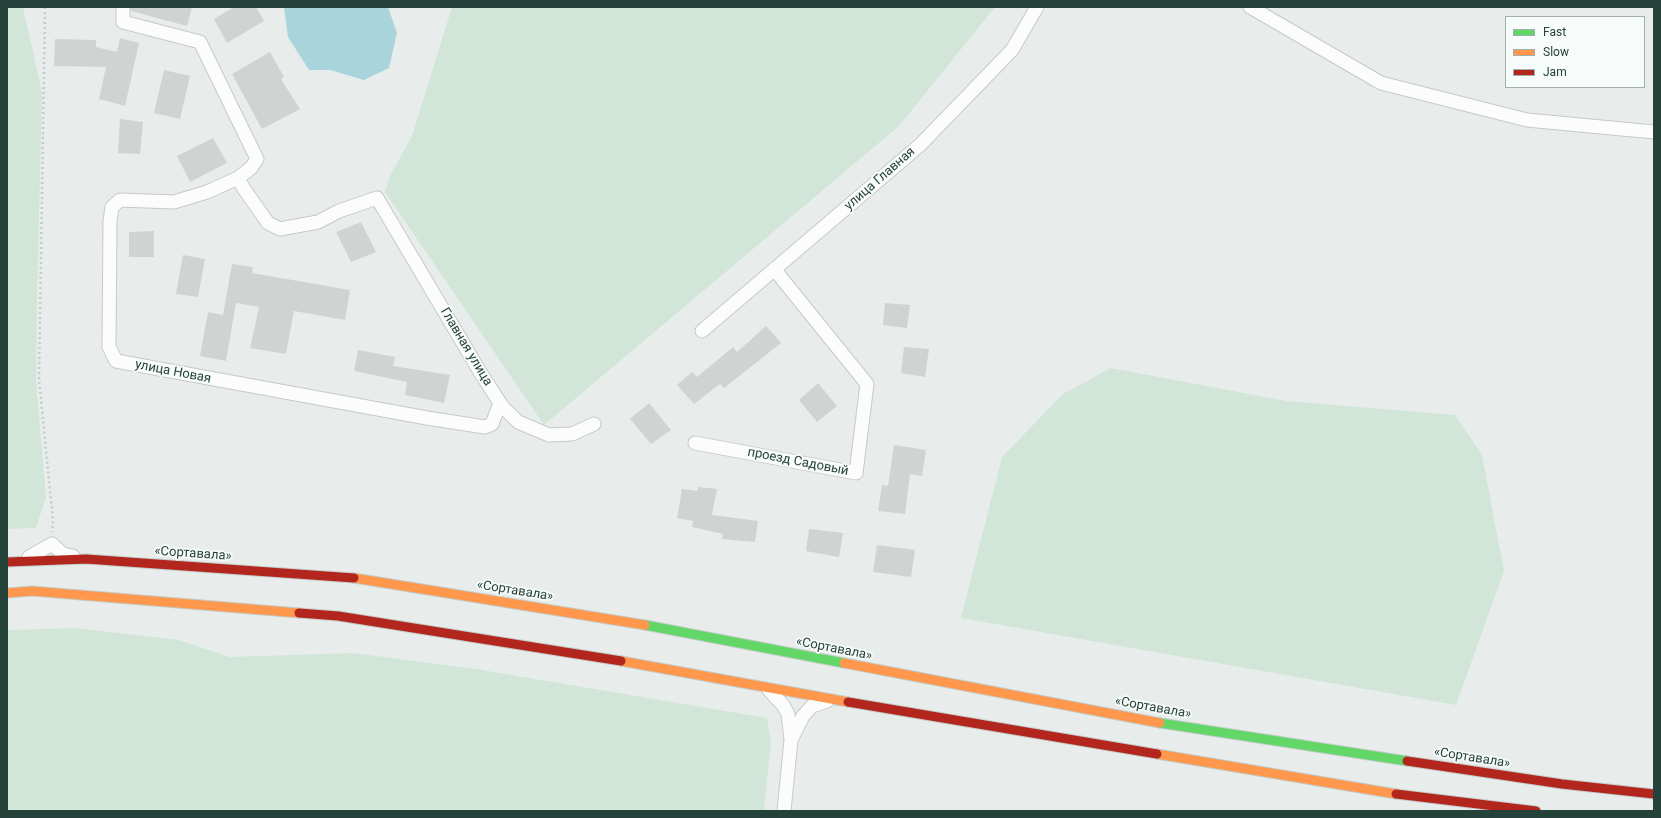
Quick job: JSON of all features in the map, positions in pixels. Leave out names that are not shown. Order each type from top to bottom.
[{"type":"highway","name":"«Сортавала»","points":[[13,562],[86,559],[361,579],[622,621],[1186,728],[1562,784],[1654,794]]},
{"type":"highway","points":[[7,593],[32,591],[338,616],[569,652],[831,699],[1392,793],[1536,811]]},
{"type":"street","name":"улица Новая","points":[[123,7],[123,22],[200,42],[257,159],[251,168],[238,178],[207,192],[174,202],[120,200],[112,207],[110,221],[109,347],[116,360],[427,418],[485,427],[492,424],[500,403]]},
{"type":"street","name":"улица Главная","points":[[702,331],[920,144],[1012,50],[1037,7]]},
{"type":"street","points":[[1250,7],[1381,83],[1527,120],[1654,132]]},
{"type":"street","name":"Главная улица","points":[[238,178],[268,223],[280,229],[318,222],[340,211],[377,198],[480,372],[500,403],[518,422],[549,435],[572,434],[594,424]]},
{"type":"street","name":"проезд Садовый","points":[[695,443],[856,473],[868,384],[774,269]]},
{"type":"street","points":[[13,562],[41,551],[52,544],[63,554],[86,559]]},
{"type":"street","points":[[768,688],[783,705],[788,714],[791,740],[784,811]]},
{"type":"street","points":[[791,740],[803,716],[812,706],[831,699]]},
{"type":"path","points":[[45,7],[39,379],[53,521],[52,544]]},
{"type":"green space","points":[[7,7],[23,7],[42,93],[36,381],[46,497],[36,528],[7,529]]},
{"type":"green space","points":[[452,7],[995,7],[899,126],[544,425],[385,192],[390,176],[412,136]]},
{"type":"green space","points":[[1111,368],[1286,401],[1455,415],[1482,455],[1504,571],[1456,705],[961,618],[1002,457],[1063,394]]},
{"type":"green space","points":[[75,628],[179,640],[229,657],[353,653],[476,669],[767,718],[771,742],[764,811],[7,811],[7,630]]},
{"type":"water","points":[[284,7],[388,7],[397,33],[389,68],[364,80],[330,70],[309,70],[288,37]]},
{"type":"building","points":[[131,7],[192,7],[187,26],[131,11]]},
{"type":"building","points":[[234,7],[256,7],[264,21],[227,43],[214,19]]},
{"type":"building","points":[[120,38],[139,43],[125,106],[99,99],[106,67],[54,66],[55,39],[96,40],[96,47],[117,52]]},
{"type":"building","points":[[270,52],[284,77],[281,79],[300,109],[262,129],[232,74]]},
{"type":"building","points":[[164,70],[190,76],[180,119],[154,113]]},
{"type":"building","points":[[120,119],[143,122],[140,154],[118,153]]},
{"type":"building","points":[[213,138],[227,163],[190,182],[177,156]]},
{"type":"building","points":[[361,222],[376,252],[351,262],[336,232]]},
{"type":"building","points":[[154,231],[154,257],[129,257],[129,232]]},
{"type":"building","points":[[183,255],[205,259],[198,297],[176,294]]},
{"type":"building","points":[[232,264],[253,267],[252,273],[350,290],[345,320],[294,311],[286,354],[250,348],[259,307],[236,303],[226,361],[200,356],[208,312],[223,315]]},
{"type":"building","points":[[885,303],[910,305],[907,328],[883,325]]},
{"type":"building","points":[[766,326],[781,343],[724,388],[720,384],[694,404],[677,385],[692,372],[697,377],[733,347],[737,352]]},
{"type":"building","points":[[904,347],[929,349],[925,377],[901,373]]},
{"type":"building","points":[[358,350],[395,357],[393,366],[450,375],[444,403],[405,395],[407,382],[354,371]]},
{"type":"building","points":[[818,383],[837,406],[817,422],[799,400]]},
{"type":"building","points":[[649,403],[671,430],[651,444],[630,419]]},
{"type":"building","points":[[894,445],[926,450],[922,476],[910,474],[905,514],[878,511],[882,485],[888,486]]},
{"type":"building","points":[[698,487],[717,489],[712,515],[758,521],[755,542],[722,539],[723,534],[692,527],[693,521],[677,518],[682,489],[698,491]]},
{"type":"building","points":[[809,529],[843,533],[839,557],[806,551]]},
{"type":"building","points":[[877,545],[915,550],[911,577],[873,572]]},
{"type":"traffic: fast","points":[[645,625],[844,663]]},
{"type":"traffic: fast","points":[[1160,723],[1407,761]]},
{"type":"traffic: slow","points":[[354,578],[645,625]]},
{"type":"traffic: slow","points":[[7,593],[32,591],[299,613]]},
{"type":"traffic: slow","points":[[621,661],[848,702]]},
{"type":"traffic: slow","points":[[844,663],[1160,723]]},
{"type":"traffic: slow","points":[[1157,754],[1396,794]]},
{"type":"traffic: jam","points":[[7,562],[86,559],[354,578]]},
{"type":"traffic: jam","points":[[299,613],[338,616],[621,661]]},
{"type":"traffic: jam","points":[[848,702],[1157,754]]},
{"type":"traffic: jam","points":[[1407,761],[1562,784],[1654,794]]},
{"type":"traffic: jam","points":[[1396,794],[1536,811]]}]
